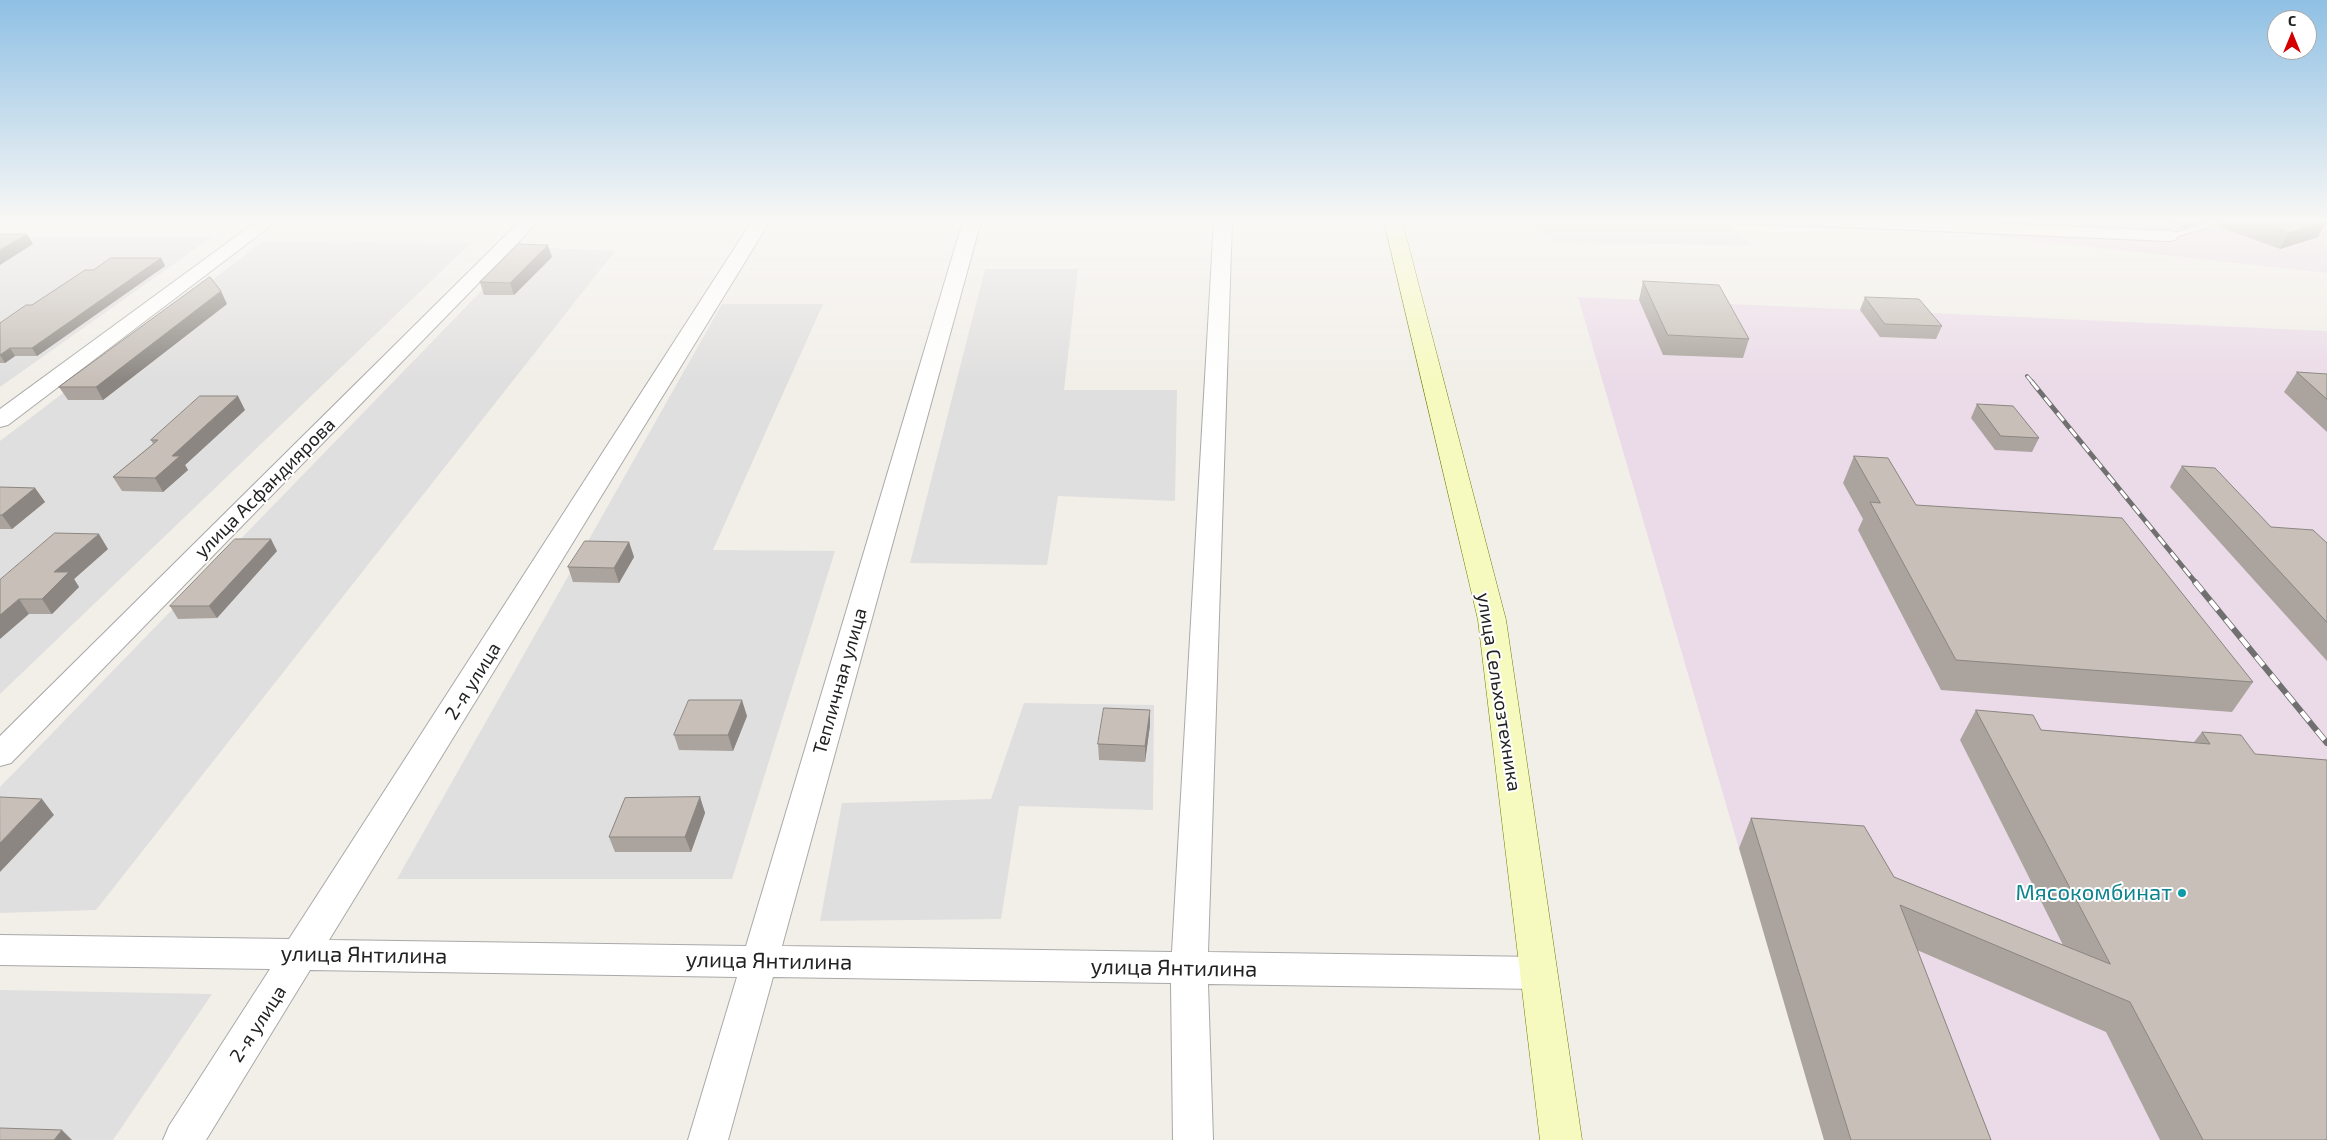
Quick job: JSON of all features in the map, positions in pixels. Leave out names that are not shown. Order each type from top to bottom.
[{"type":"main road","name":"улица Сельхозтехника","points":[[1407,274],[1492,620],[1561,1140]]},
{"type":"street","points":[[0,420],[196,274]]},
{"type":"street","name":"улица Асфандиярова","points":[[0,755],[477,274]]},
{"type":"street","name":"2-я улица","points":[[184,1140],[728,274]]},
{"type":"street","name":"Тепличная улица","points":[[708,1140],[957,274]]},
{"type":"street","points":[[1193,1140],[1189,968],[1221,274]]},
{"type":"street","name":"улица Янтилина","points":[[0,950],[1538,973]]},
{"type":"shaded area","points":[[0,274],[159,274],[0,387]]},
{"type":"shaded area","points":[[220,274],[438,274],[0,694],[0,441]]},
{"type":"shaded area","points":[[498,274],[597,274],[96,910],[0,913],[0,787]]},
{"type":"shaded area","points":[[984,274],[1077,274],[1064,390],[1177,390],[1175,501],[1058,496],[1047,565],[910,563]]},
{"type":"shaded area","points":[[1578,297],[2327,331],[2327,1140],[1824,1140]]},
{"type":"shaded area","points":[[722,304],[823,304],[713,550],[835,551],[732,879],[397,879]]},
{"type":"shaded area","points":[[1024,703],[1154,705],[1153,810],[1019,806],[1001,919],[820,921],[842,803],[991,799]]},
{"type":"shaded area","points":[[0,990],[212,994],[113,1140],[0,1140]]},
{"type":"building","points":[[79,274],[138,274],[32,348],[10,348],[0,355],[0,323],[26,305],[32,305]]},
{"type":"building","points":[[488,274],[519,274],[510,283],[480,282]]},
{"type":"building","points":[[210,277],[221,291],[96,387],[59,387]]},
{"type":"building","points":[[1643,281],[1719,285],[1749,339],[1668,335]]},
{"type":"building","points":[[1865,297],[1919,299],[1942,326],[1885,324]]},
{"type":"building","points":[[2297,372],[2327,374],[2327,399]]},
{"type":"building","points":[[200,396],[238,396],[172,456],[180,456],[155,478],[113,477],[158,440],[151,440]]},
{"type":"building","points":[[1977,404],[2013,406],[2039,438],[2001,436]]},
{"type":"building","points":[[1854,456],[1888,458],[1916,505],[2122,518],[2253,682],[1956,660],[1870,502],[1880,503]]},
{"type":"building","points":[[2182,466],[2215,468],[2271,527],[2313,530],[2327,543],[2327,622]]},
{"type":"building","points":[[0,487],[35,488],[0,515]]},
{"type":"building","points":[[55,533],[99,534],[54,572],[69,572],[42,599],[19,599],[0,615],[0,580]]},
{"type":"building","points":[[235,539],[271,539],[209,606],[170,606]]},
{"type":"building","points":[[585,541],[629,542],[614,568],[568,567]]},
{"type":"building","points":[[689,700],[742,700],[728,735],[674,735]]},
{"type":"building","points":[[1104,708],[1150,710],[1145,746],[1098,744]]},
{"type":"building","points":[[1976,710],[2033,715],[2041,730],[2210,744],[2202,732],[2241,735],[2255,754],[2327,760],[2327,1140],[2203,1140],[2130,1002],[1900,905],[1991,1140],[1851,1140],[1751,818],[1864,826],[1894,877],[2110,964]]},
{"type":"building","points":[[0,797],[42,799],[0,843]]},
{"type":"building","points":[[700,797],[685,837],[609,837],[625,798]]},
{"type":"building","points":[[0,1128],[62,1130],[54,1140],[0,1140]]},
{"type":"railway","points":[[2027,376],[2033,383]]},
{"type":"railway","points":[[2032,382],[2196,583]]},
{"type":"railway","points":[[2195,582],[2327,743]]},
{"type":"place","name":"Мясокомбинат","points":[[2182,893]]}]
